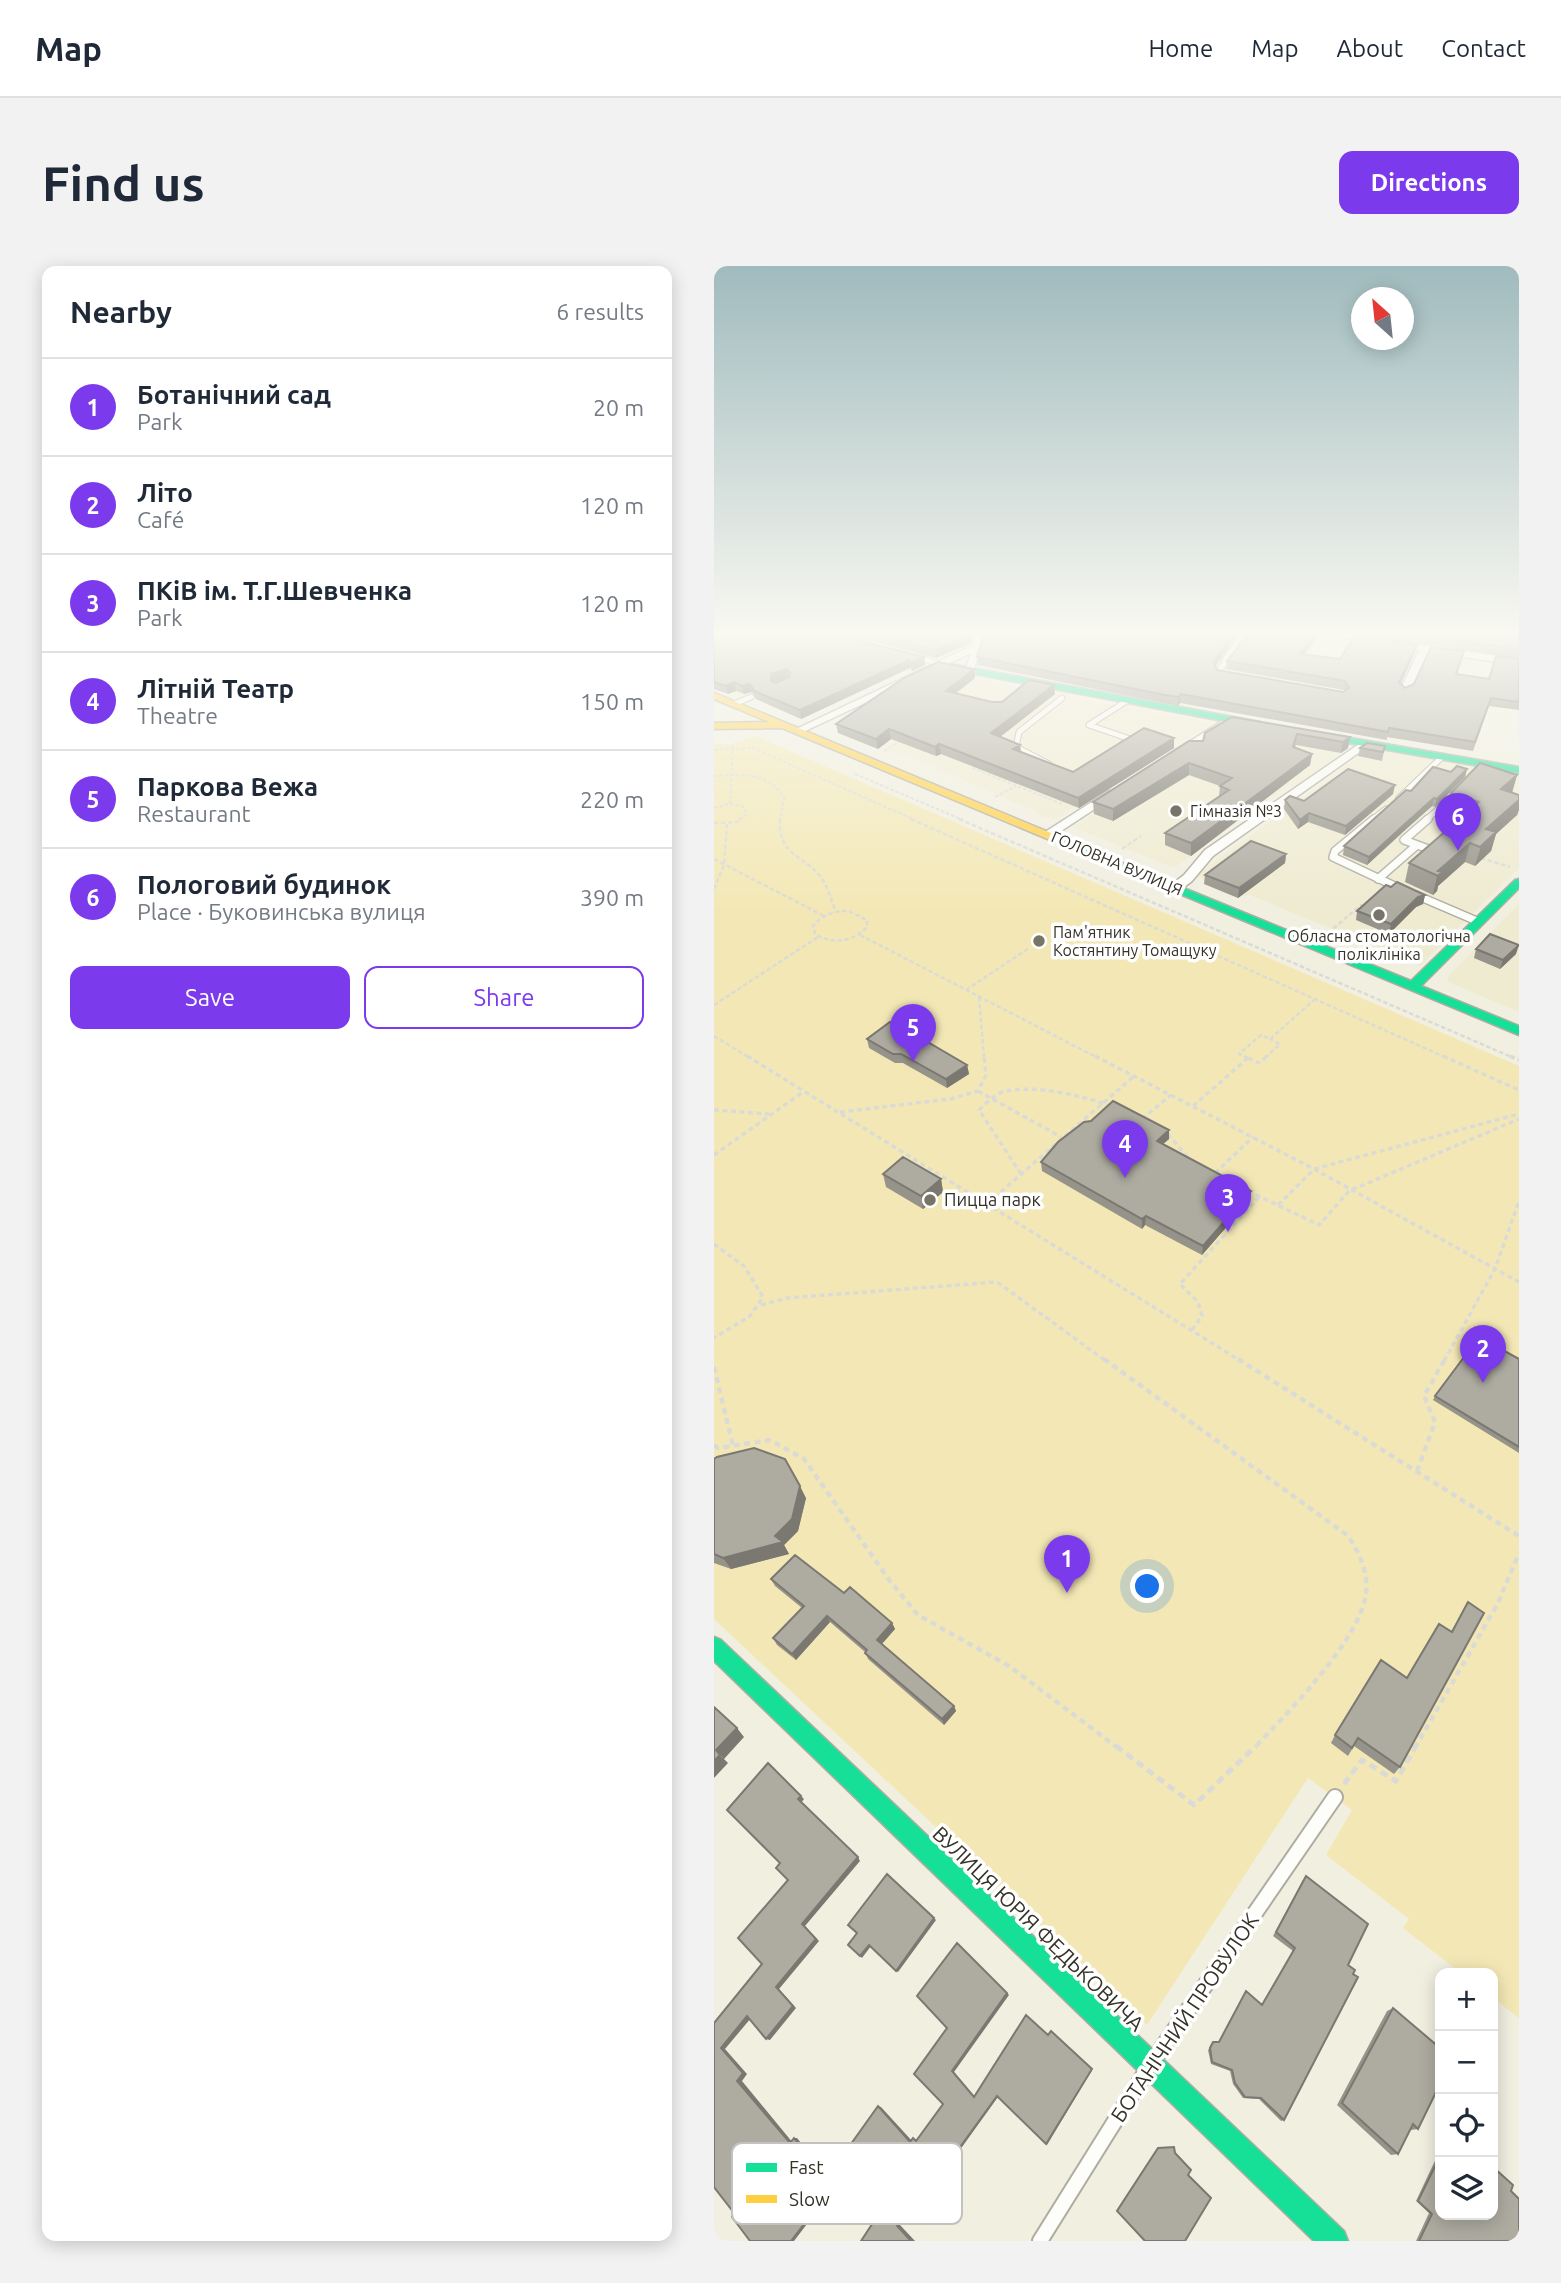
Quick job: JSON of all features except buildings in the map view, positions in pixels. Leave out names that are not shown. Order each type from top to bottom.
[{"type":"street","points":[[749,725],[790,728],[797,725]]},
{"type":"street","name":"ГОЛОВНА ВУЛИЦЯ","points":[[784,725],[1519,1031]]},
{"type":"street","points":[[1165,760],[1195,746],[1221,725]]},
{"type":"street","points":[[1260,725],[1277,728]]},
{"type":"street","points":[[1303,733],[1442,757],[1477,769],[1519,770]]},
{"type":"street","points":[[1175,888],[1188,878],[1209,853],[1366,744]]},
{"type":"street","points":[[1048,834],[1118,789]]},
{"type":"street","points":[[1413,986],[1518,881]]},
{"type":"street","name":"ВУЛИЦЯ ЮРІЯ ФЕДЬКОВИЧА","points":[[714,1647],[1334,2241]]},
{"type":"lane","points":[[1028,725],[1019,732],[1016,747],[1056,767]]},
{"type":"lane","points":[[1092,725],[1130,739],[1119,746]]},
{"type":"lane","points":[[1442,757],[1409,790],[1335,851],[1335,861],[1479,922]]},
{"type":"lane","points":[[1441,841],[1431,850],[1404,840],[1465,785]]},
{"type":"lane","points":[[1434,813],[1462,822],[1451,832]]},
{"type":"lane","points":[[1378,879],[1417,845]]},
{"type":"lane","name":"БОТАНІЧНИЙ ПРОВУЛОК","points":[[1040,2241],[1150,2066],[1335,1797]]},
{"type":"path","points":[[883,752],[902,740]]},
{"type":"path","points":[[714,750],[733,746],[753,748],[1519,1090]]},
{"type":"path","points":[[730,804],[733,746]]},
{"type":"path","points":[[972,768],[1062,804]]},
{"type":"path","points":[[852,773],[1519,1060]]},
{"type":"path","points":[[714,776],[733,774],[767,779],[780,789],[784,798],[780,810],[782,840],[790,854],[818,873],[825,883],[836,912]]},
{"type":"path","points":[[994,798],[1017,785]]},
{"type":"path","points":[[714,808],[730,804],[742,806],[747,813],[741,820],[727,824],[714,823]]},
{"type":"path","points":[[714,889],[724,865],[727,824]]},
{"type":"path","points":[[1121,850],[1141,836]]},
{"type":"path","points":[[1473,855],[1518,881]]},
{"type":"path","points":[[714,859],[824,916]]},
{"type":"path","points":[[1324,937],[1361,905],[1369,908]]},
{"type":"path","points":[[836,912],[855,912],[868,923],[860,935],[835,942],[818,937],[813,926],[824,916],[836,912]]},
{"type":"path","points":[[860,935],[1314,1169],[1349,1191],[1519,1282]]},
{"type":"path","points":[[714,1005],[818,937]]},
{"type":"path","points":[[966,990],[1029,948]]},
{"type":"path","points":[[978,1091],[986,1075],[979,997]]},
{"type":"path","points":[[1270,1039],[1315,1000]]},
{"type":"path","points":[[1261,1035],[1280,1044],[1259,1063],[1248,1058],[1240,1054],[1261,1035]]},
{"type":"path","points":[[714,1036],[988,1203],[1519,1536]]},
{"type":"path","points":[[1193,1106],[1248,1058]]},
{"type":"path","points":[[988,1203],[1061,1136],[1133,1077]]},
{"type":"path","points":[[837,1112],[950,1099],[978,1091],[1061,1136]]},
{"type":"path","points":[[1021,1174],[979,1110],[1004,1091],[1065,1094],[1116,1109]]},
{"type":"path","points":[[714,1155],[803,1092]]},
{"type":"path","points":[[1151,1125],[1140,1121],[1171,1095]]},
{"type":"path","points":[[714,1110],[772,1114]]},
{"type":"path","points":[[1278,1205],[1314,1169],[1519,1117]]},
{"type":"path","points":[[1237,1185],[1319,1225],[1349,1191],[1519,1117]]},
{"type":"path","points":[[1161,1130],[1172,1136],[1188,1158],[1197,1163]]},
{"type":"path","points":[[1215,1173],[1253,1137]]},
{"type":"path","points":[[1206,1168],[1226,1179]]},
{"type":"path","points":[[1192,1330],[1202,1316],[1198,1302],[1181,1284],[1259,1197]]},
{"type":"path","points":[[1417,1471],[1435,1422],[1424,1396],[1495,1269],[1519,1200]]},
{"type":"path","points":[[714,1244],[731,1253],[750,1270],[763,1297],[761,1305]]},
{"type":"path","points":[[714,1338],[728,1332],[761,1305],[787,1298],[997,1282],[1347,1535],[1360,1551],[1365,1570],[1364,1607],[1351,1631],[1269,1734],[1208,1797],[1194,1805],[1009,1665],[918,1615],[890,1581],[804,1459],[770,1440],[718,1448],[714,1445]]},
{"type":"path","points":[[714,1367],[733,1446]]},
{"type":"path","points":[[1335,1797],[1363,1760],[1396,1781],[1498,1603],[1519,1553]]},
{"type":"shaded area","points":[[911,725],[1208,725],[1056,819],[1041,817],[1034,811],[907,755],[883,750],[902,738]]},
{"type":"shaded area","name":"Гімназія №3","points":[[1234,726],[1345,750],[1295,787],[1290,785],[1275,795],[1174,868],[1073,827]]},
{"type":"shaded area","points":[[755,736],[1519,1066],[1519,2018],[1498,2002],[1498,1968],[1455,1968],[1403,1928],[1409,1919],[1326,1855],[1352,1810],[1308,1778],[1147,2025],[714,1619],[714,744],[731,744]]},
{"type":"shaded area","points":[[1372,747],[1519,775],[1519,868],[1420,966],[1250,895],[1244,896],[1195,876]]},
{"type":"shaded area","points":[[1519,904],[1519,1012],[1448,982],[1448,976]]},
{"type":"traffic: fast","points":[[1316,735],[1519,770]]},
{"type":"traffic: fast","points":[[1054,838],[1519,1031]]},
{"type":"traffic: fast","points":[[1413,986],[1519,882]]},
{"type":"traffic: fast","points":[[714,1647],[1334,2241]]},
{"type":"traffic: slow","points":[[714,726],[772,725]]},
{"type":"traffic: slow","points":[[784,725],[1054,838]]},
{"type":"place","name":"Гімназія №3","points":[[1176,811]]},
{"type":"place","name":"Пологовий будинок","points":[[1458,851]]},
{"type":"place","name":"Обласна стоматологічна поліклініка","points":[[1379,915]]},
{"type":"place","name":"Пам'ятник Костянтину Томащуку","points":[[1039,941]]},
{"type":"place","name":"Паркова Вежа","points":[[913,1062]]},
{"type":"place","name":"Літній Театр","points":[[1125,1178]]},
{"type":"place","name":"Пицца парк","points":[[930,1200]]},
{"type":"place","name":"ПКіВ ім. Т.Г.Шевченка","points":[[1228,1232]]},
{"type":"place","name":"Літо","points":[[1483,1383]]},
{"type":"place","name":"Ботанічний сад","points":[[1067,1593]]}]
